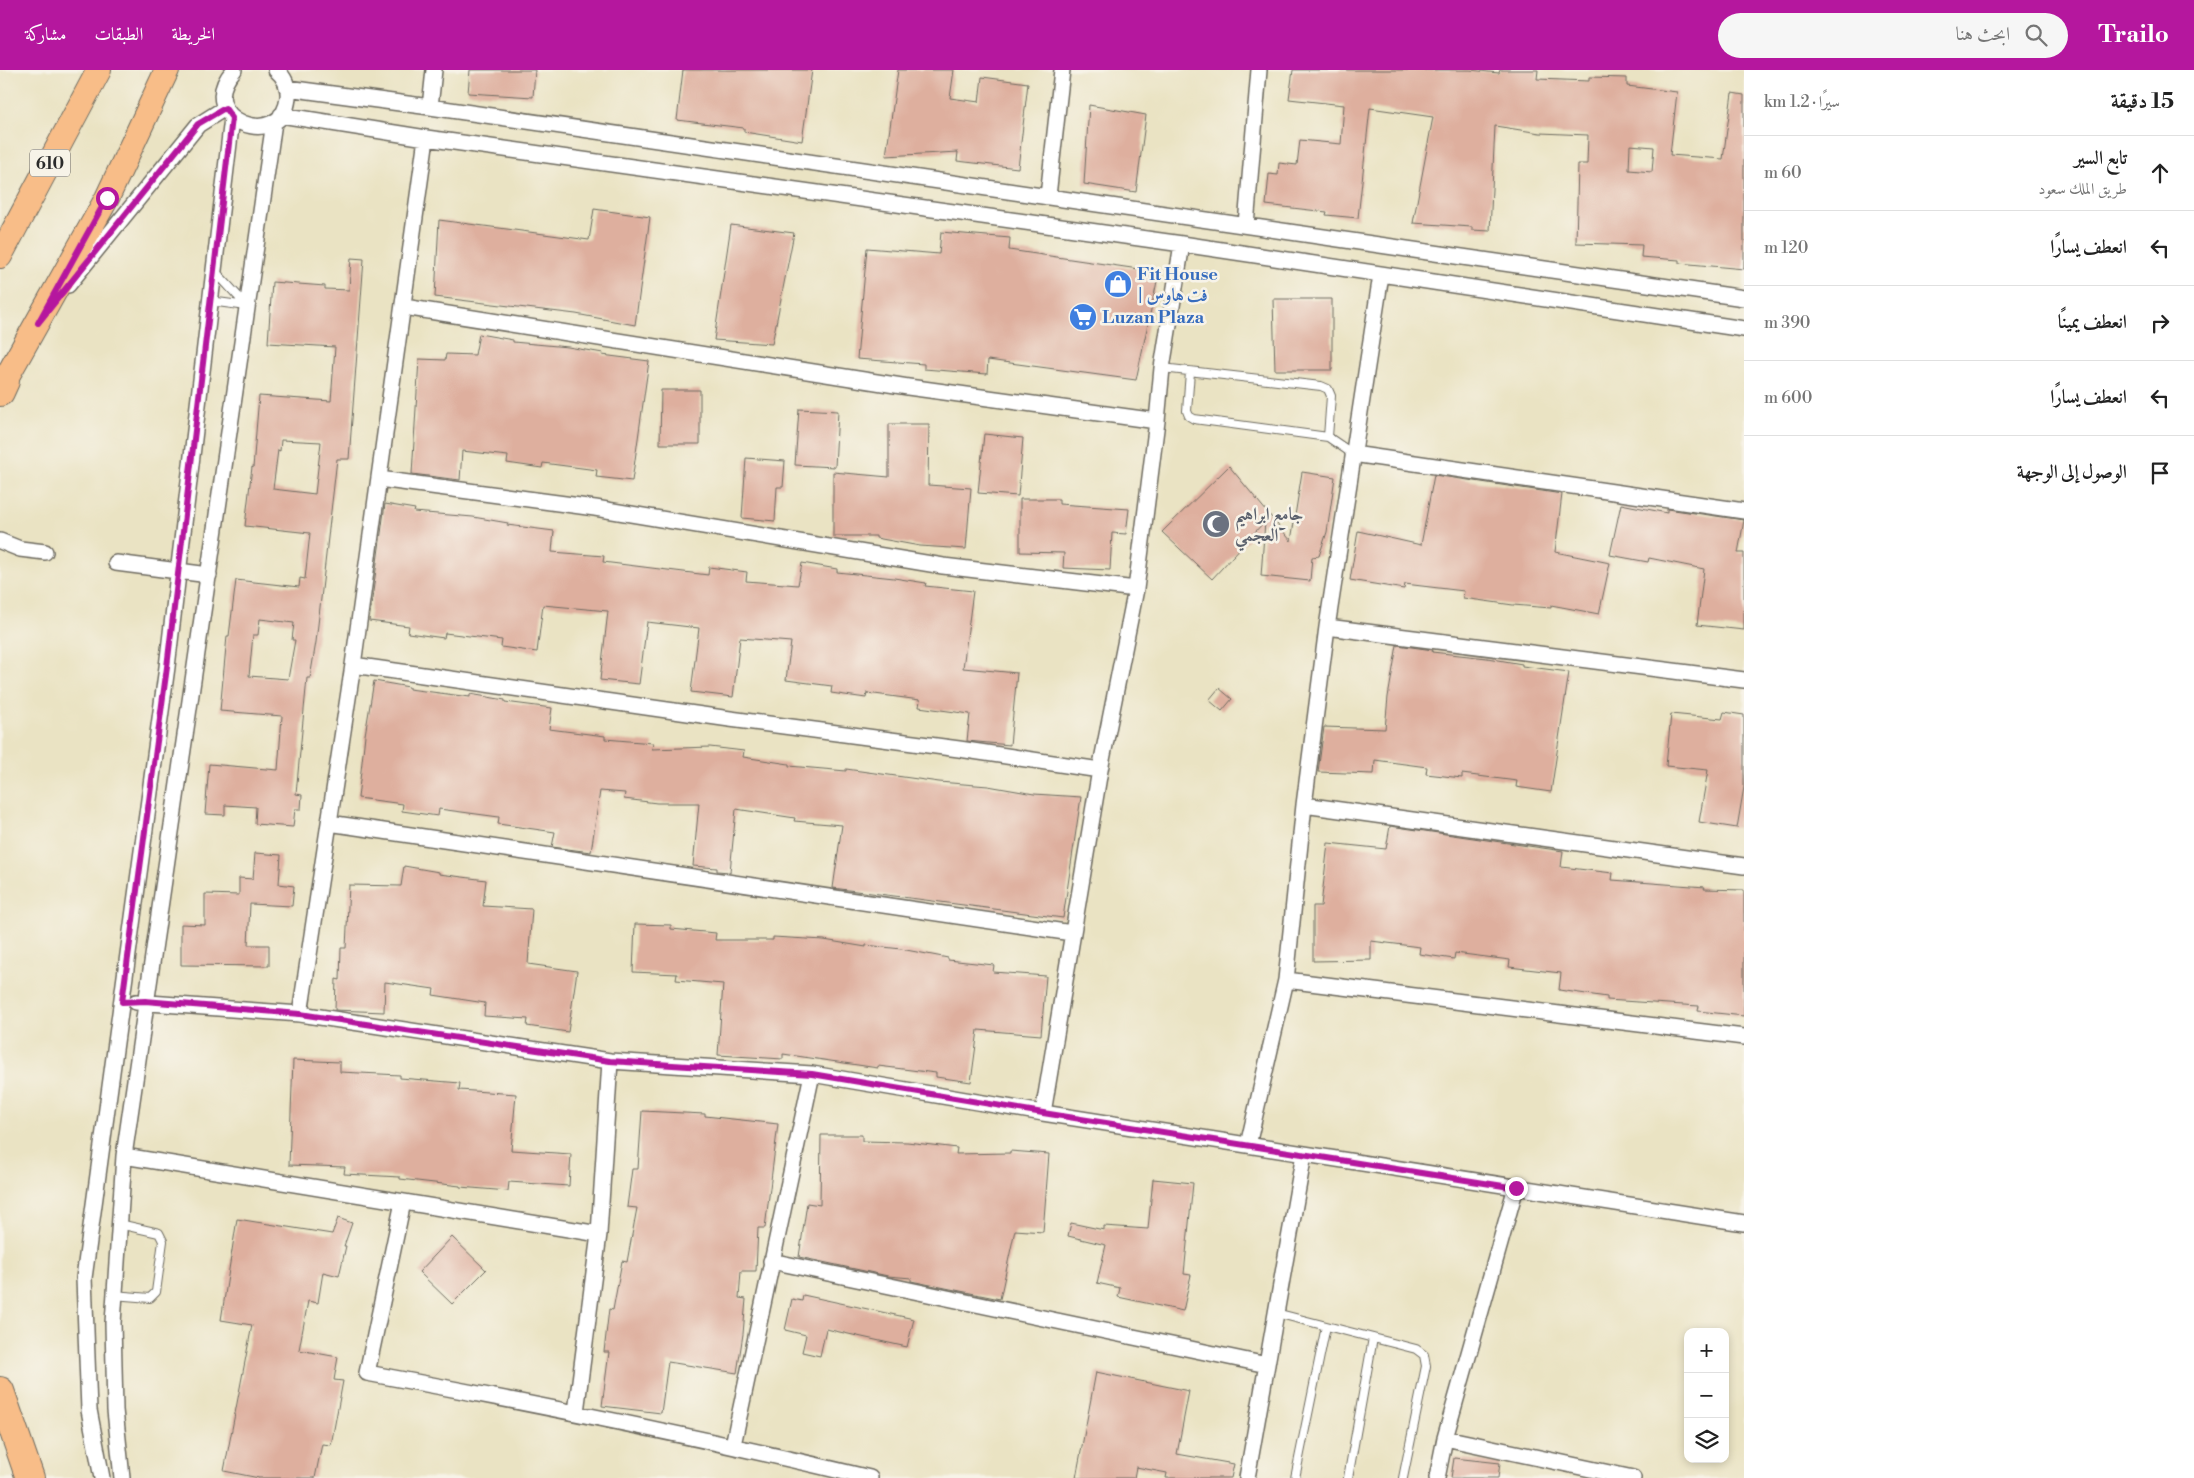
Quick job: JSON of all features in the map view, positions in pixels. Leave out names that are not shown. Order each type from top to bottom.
[{"type":"highway","points":[[0,1391],[30,1478]]},
{"type":"main road","name":"610","points":[[0,256],[99,70]]},
{"type":"main road","points":[[2,388],[107,198],[167,70]]},
{"type":"street","points":[[234,70],[227,78],[223,88],[223,98],[229,113],[241,125],[252,127],[264,126],[277,119],[286,107],[287,88],[284,80],[276,70]]},
{"type":"street","points":[[430,107],[434,70]]},
{"type":"street","points":[[1048,196],[1062,70]]},
{"type":"street","points":[[1246,225],[1259,70]]},
{"type":"street","points":[[287,88],[1048,196],[1744,298]]},
{"type":"street","points":[[38,323],[198,124],[229,113]]},
{"type":"street","points":[[102,1478],[89,1410],[84,1278],[179,570],[214,270],[229,113]]},
{"type":"street","points":[[277,119],[426,138],[1182,244],[1744,329]]},
{"type":"street","points":[[122,1478],[115,1410],[113,1295],[124,1156],[145,1001],[277,119]]},
{"type":"street","points":[[300,1014],[353,665],[426,138]]},
{"type":"street","points":[[1043,1113],[1100,770],[1136,588],[1162,368],[1182,244]]},
{"type":"street","points":[[1248,1145],[1286,980],[1304,806],[1327,627],[1381,275]]},
{"type":"street","points":[[404,306],[908,388],[1157,420]]},
{"type":"street","points":[[1353,454],[1744,511]]},
{"type":"street","points":[[379,479],[595,508],[943,566],[1136,588]]},
{"type":"street","points":[[0,541],[20,549],[45,552]]},
{"type":"street","points":[[116,563],[209,575]]},
{"type":"street","points":[[1327,627],[1744,680]]},
{"type":"street","points":[[353,665],[1100,770]]},
{"type":"street","points":[[1304,806],[1744,866]]},
{"type":"street","points":[[328,823],[1072,933]]},
{"type":"street","points":[[1286,980],[1744,1037]]},
{"type":"street","points":[[122,1002],[145,1001],[300,1014],[610,1061],[812,1074],[1043,1113],[1744,1223]]},
{"type":"street","points":[[576,1412],[599,1234],[610,1061]]},
{"type":"street","points":[[733,1445],[812,1074]]},
{"type":"street","points":[[1247,1478],[1304,1154]]},
{"type":"street","points":[[124,1156],[599,1234]]},
{"type":"street","points":[[1436,1478],[1445,1438],[1516,1188]]},
{"type":"street","points":[[403,1202],[367,1373],[576,1412],[733,1445],[870,1478]]},
{"type":"street","points":[[771,1261],[1267,1365]]},
{"type":"street","points":[[1445,1438],[1633,1478]]},
{"type":"lane","points":[[210,301],[247,306],[214,270]]},
{"type":"lane","points":[[1162,368],[1321,386],[1328,389],[1330,396],[1328,437]]},
{"type":"lane","points":[[1190,372],[1187,411],[1189,416],[1194,419],[1328,437],[1353,454]]},
{"type":"lane","points":[[113,1295],[150,1298],[156,1292],[163,1241],[159,1233],[118,1224]]},
{"type":"lane","points":[[1276,1313],[1416,1349],[1424,1354],[1426,1366],[1404,1478]]},
{"type":"lane","points":[[1295,1478],[1326,1326]]},
{"type":"lane","points":[[1348,1478],[1373,1338]]},
{"type":"building","points":[[470,70],[535,70],[533,97],[468,93]]},
{"type":"building","points":[[683,70],[812,70],[802,141],[744,132],[744,128],[677,120]]},
{"type":"building","points":[[898,70],[954,70],[950,98],[979,102],[982,77],[1028,83],[1018,168],[957,161],[958,152],[886,156]]},
{"type":"building","points":[[1293,70],[1470,70],[1499,73],[1500,70],[1538,70],[1537,79],[1589,81],[1589,77],[1627,78],[1627,86],[1677,92],[1670,155],[1723,159],[1732,93],[1744,95],[1744,269],[1679,263],[1679,260],[1641,257],[1642,245],[1576,243],[1578,164],[1587,164],[1588,135],[1540,133],[1495,126],[1490,231],[1472,230],[1472,227],[1413,223],[1433,117],[1370,108],[1358,218],[1326,215],[1327,212],[1266,205],[1269,174],[1278,175],[1279,163],[1297,165],[1300,140],[1341,144],[1344,105],[1289,99]],"holes":[[[1630,145],[1654,147],[1652,172],[1629,170]]]},
{"type":"building","points":[[1089,105],[1146,115],[1136,192],[1084,184]]},
{"type":"building","points":[[594,209],[650,217],[635,325],[576,314],[435,297],[439,220],[589,240]]},
{"type":"building","points":[[731,225],[794,233],[772,344],[714,340]]},
{"type":"building","points":[[941,232],[1010,238],[1009,250],[1159,272],[1136,380],[988,360],[987,374],[924,369],[924,364],[857,359],[867,248],[939,254]]},
{"type":"building","points":[[351,258],[364,259],[349,459],[337,459],[316,642],[310,678],[307,678],[296,794],[302,795],[301,809],[295,809],[293,827],[255,824],[256,807],[225,805],[225,815],[205,814],[209,764],[278,770],[282,716],[220,711],[227,636],[229,636],[236,580],[299,587],[300,578],[305,579],[310,533],[245,526],[253,468],[259,396],[331,401],[335,347],[268,343],[272,282],[349,290]],"holes":[[[281,440],[321,442],[315,494],[273,489]],[[260,619],[294,623],[292,640],[295,640],[288,679],[249,676],[253,635],[258,635]]]},
{"type":"building","points":[[1273,299],[1332,299],[1332,370],[1275,370]]},
{"type":"building","points":[[479,334],[513,340],[513,342],[568,347],[603,353],[602,355],[649,361],[632,481],[596,477],[597,470],[543,463],[542,468],[507,463],[508,456],[462,451],[460,480],[412,474],[419,359],[445,360],[446,354],[475,355]]},
{"type":"building","points":[[661,390],[700,390],[700,444],[660,444]]},
{"type":"building","points":[[799,409],[838,411],[835,467],[795,465]]},
{"type":"building","points":[[889,424],[929,424],[928,485],[971,488],[966,549],[920,546],[876,538],[876,536],[833,536],[833,472],[889,477]]},
{"type":"building","points":[[984,434],[1023,438],[1018,496],[978,493]]},
{"type":"building","points":[[746,458],[785,461],[783,487],[777,487],[775,521],[742,518]]},
{"type":"building","points":[[1229,466],[1291,541],[1302,472],[1335,477],[1327,532],[1319,556],[1312,557],[1310,581],[1261,576],[1265,521],[1212,579],[1162,532]]},
{"type":"building","points":[[1434,475],[1562,494],[1555,552],[1610,563],[1599,614],[1551,605],[1551,608],[1513,605],[1463,598],[1464,591],[1405,584],[1404,589],[1350,580],[1358,531],[1421,545]]},
{"type":"building","points":[[1020,499],[1059,499],[1059,504],[1129,509],[1126,534],[1112,533],[1110,570],[1063,568],[1064,553],[1020,552]]},
{"type":"building","points":[[385,504],[415,509],[414,512],[473,517],[508,523],[507,525],[554,531],[552,552],[604,556],[603,562],[708,575],[709,567],[747,572],[746,581],[798,585],[802,563],[837,569],[837,572],[894,578],[926,583],[925,586],[973,591],[963,668],[1017,673],[1010,745],[967,741],[970,714],[919,707],[920,700],[867,693],[866,698],[831,693],[832,686],[786,680],[791,642],[740,638],[733,697],[691,692],[699,628],[647,622],[639,684],[600,680],[608,611],[543,605],[537,652],[501,647],[502,640],[445,633],[444,638],[408,633],[409,626],[369,621]]},
{"type":"building","points":[[1621,504],[1667,513],[1667,509],[1744,520],[1738,553],[1744,553],[1744,630],[1697,625],[1704,569],[1649,558],[1648,562],[1610,555]]},
{"type":"building","points":[[1397,645],[1569,672],[1551,792],[1516,787],[1517,781],[1462,774],[1462,778],[1426,774],[1427,767],[1375,760],[1374,774],[1318,772],[1324,727],[1385,729],[1388,697]]},
{"type":"building","points":[[374,681],[409,687],[409,689],[470,697],[470,694],[505,700],[505,702],[552,708],[549,729],[605,736],[605,739],[653,743],[652,749],[710,747],[744,751],[743,757],[789,764],[789,766],[846,771],[846,769],[939,782],[988,786],[1034,794],[1081,797],[1063,918],[833,888],[842,825],[794,821],[795,818],[736,809],[730,872],[717,871],[717,868],[693,866],[699,803],[657,803],[624,799],[625,793],[600,791],[591,852],[552,847],[555,832],[498,824],[499,817],[439,809],[438,816],[402,811],[403,804],[358,798],[365,735]]},
{"type":"building","points":[[1219,688],[1232,699],[1222,711],[1209,700]]},
{"type":"building","points":[[1724,712],[1744,715],[1744,787],[1737,828],[1699,822],[1708,770],[1666,766],[1671,714],[1722,719]]},
{"type":"building","points":[[1390,826],[1563,851],[1561,867],[1613,873],[1612,880],[1705,887],[1704,889],[1744,890],[1744,1016],[1698,1011],[1699,1006],[1607,1000],[1607,997],[1559,990],[1561,973],[1509,967],[1510,960],[1455,953],[1454,959],[1419,954],[1420,947],[1371,941],[1371,960],[1313,961],[1313,906],[1321,906],[1328,843],[1386,849]]},
{"type":"building","points":[[255,853],[281,855],[279,884],[294,886],[292,906],[250,904],[248,945],[269,945],[269,966],[181,965],[181,924],[205,925],[205,894],[239,895],[239,878],[253,879]]},
{"type":"building","points":[[404,866],[439,872],[439,874],[486,880],[483,906],[532,909],[528,964],[577,971],[568,1032],[527,1026],[528,1019],[484,1016],[485,1003],[433,995],[434,989],[385,982],[384,1012],[335,1010],[336,979],[340,980],[341,948],[346,948],[349,885],[401,886]]},
{"type":"building","points":[[635,924],[671,925],[671,929],[716,933],[715,940],[773,940],[773,937],[824,940],[866,947],[866,945],[901,949],[948,958],[948,960],[994,965],[993,972],[1046,976],[1041,1035],[978,1030],[971,1082],[936,1077],[936,1073],[878,1066],[878,1068],[783,1054],[783,1059],[718,1055],[723,984],[676,980],[677,974],[633,972]]},
{"type":"building","points":[[293,1060],[340,1062],[340,1072],[400,1075],[400,1078],[460,1083],[459,1090],[516,1094],[511,1150],[571,1154],[569,1186],[509,1182],[508,1191],[460,1187],[400,1179],[400,1177],[344,1174],[345,1167],[289,1165]]},
{"type":"building","points":[[642,1111],[705,1114],[705,1116],[778,1124],[765,1228],[758,1228],[756,1271],[741,1271],[739,1298],[746,1299],[737,1373],[668,1362],[661,1413],[602,1406],[609,1352],[604,1352],[609,1309],[613,1310],[622,1261],[627,1262],[637,1208],[627,1207],[632,1169],[638,1169]]},
{"type":"building","points":[[821,1135],[862,1135],[862,1141],[907,1142],[957,1148],[956,1154],[1010,1153],[1010,1151],[1049,1154],[1043,1232],[1015,1230],[1000,1299],[911,1281],[911,1278],[888,1276],[799,1257],[807,1203],[820,1205]]},
{"type":"building","points":[[1153,1179],[1193,1183],[1184,1274],[1191,1275],[1183,1311],[1118,1297],[1120,1288],[1097,1283],[1106,1245],[1068,1236],[1071,1223],[1104,1230],[1104,1226],[1148,1229]]},
{"type":"building","points":[[338,1218],[352,1223],[344,1246],[346,1246],[339,1276],[323,1272],[318,1303],[308,1301],[299,1350],[338,1357],[334,1380],[343,1381],[331,1445],[322,1444],[315,1478],[259,1478],[224,1471],[252,1325],[221,1320],[237,1219],[332,1234]]},
{"type":"building","points":[[452,1237],[486,1270],[452,1304],[419,1272]]},
{"type":"building","points":[[803,1295],[914,1319],[907,1347],[826,1329],[820,1356],[802,1352],[806,1335],[785,1330],[792,1299],[802,1301]]},
{"type":"building","points":[[1096,1372],[1189,1391],[1177,1454],[1234,1464],[1231,1478],[1166,1478],[1167,1473],[1136,1467],[1134,1478],[1076,1478]]},
{"type":"building","points":[[1454,1458],[1500,1463],[1498,1478],[1451,1478]]},
{"type":"place","name":"Fit House | فت هاوس","points":[[1118,284]]},
{"type":"place","name":"Luzan Plaza","points":[[1083,317]]},
{"type":"place","name":"جامع ابراهيم العجمي","points":[[1216,524]]},
{"type":"route","points":[[107,198],[38,323],[198,124],[225,108],[232,118],[167,667],[122,1002],[145,1001],[300,1014],[610,1061],[812,1074],[1043,1113],[1516,1188]]}]
